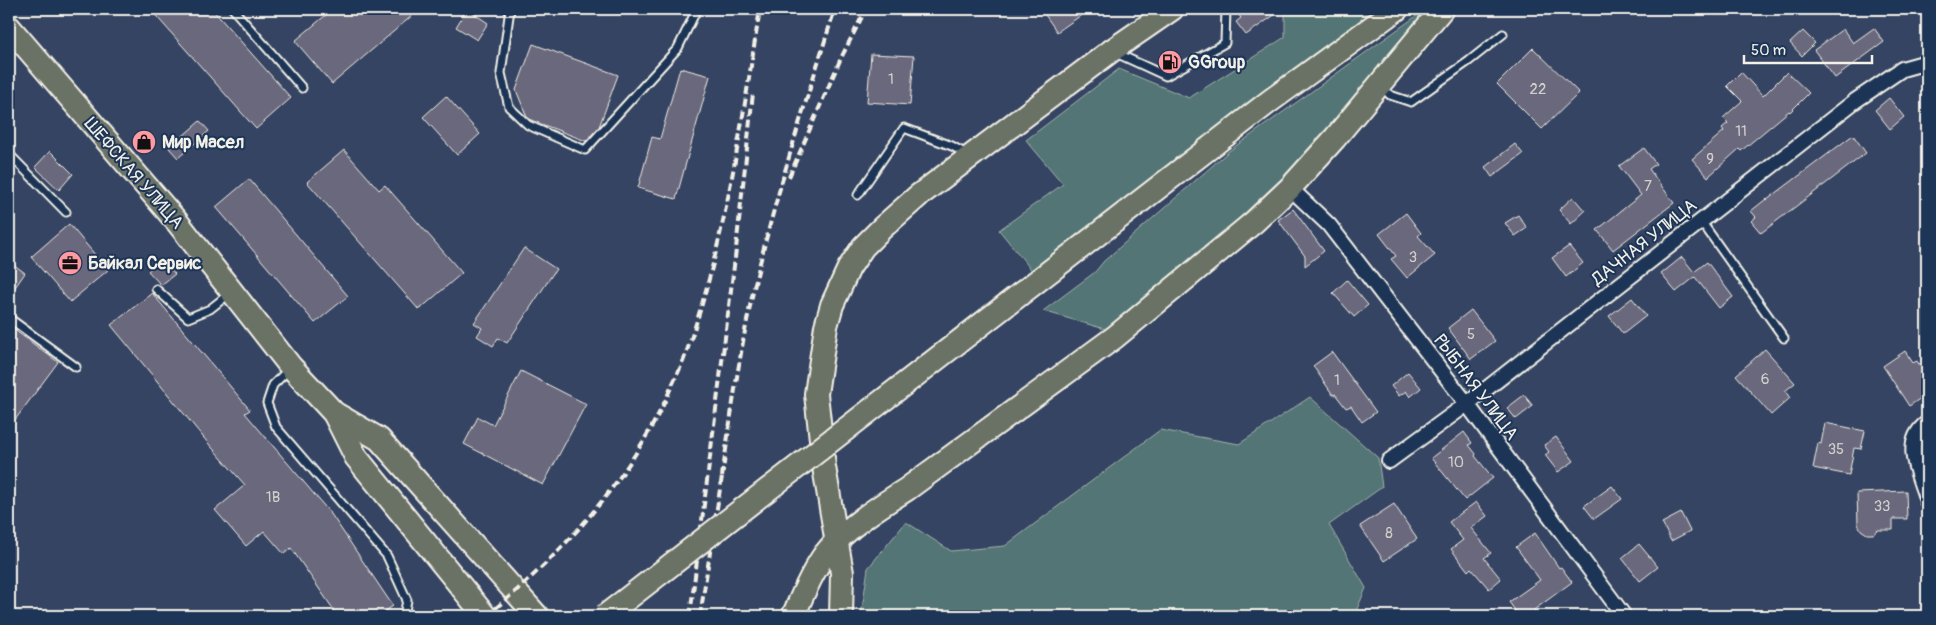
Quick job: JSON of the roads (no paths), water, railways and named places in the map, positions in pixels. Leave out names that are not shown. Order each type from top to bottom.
[{"type":"main road","points":[[841,616],[842,573],[818,425],[816,394],[822,347],[832,305],[849,268],[863,247],[918,196],[1111,51],[1172,9]]},
{"type":"main road","points":[[793,616],[813,572],[836,541],[880,506],[907,489],[1115,338],[1235,239],[1290,188],[1335,138],[1442,9]]},
{"type":"main road","points":[[605,616],[1270,101],[1394,11]]},
{"type":"main road","name":"ШЕФСКАЯ УЛИЦА","points":[[9,27],[178,223],[291,367],[334,412]]},
{"type":"main road","points":[[334,412],[356,456],[485,616]]},
{"type":"main road","points":[[334,412],[379,439],[537,616]]},
{"type":"street","name":"ДАЧНАЯ УЛИЦА","points":[[1390,461],[1467,404],[1854,101],[1902,69],[1927,62]]},
{"type":"street","name":"РЫБНАЯ УЛИЦА","points":[[1290,188],[1329,225],[1467,404],[1624,616]]},
{"type":"street","points":[[1927,422],[1914,440],[1913,453],[1916,472],[1927,501]]},
{"type":"lane","points":[[233,9],[302,88]]},
{"type":"lane","points":[[510,9],[501,73],[509,107],[528,125],[585,150],[678,48],[698,9]]},
{"type":"lane","points":[[1111,51],[1166,76],[1225,43],[1226,9]]},
{"type":"lane","points":[[1379,84],[1390,95],[1411,102],[1469,61],[1503,34]]},
{"type":"lane","points":[[858,195],[904,128],[952,146],[970,157]]},
{"type":"lane","points":[[9,154],[66,212]]},
{"type":"lane","points":[[1701,221],[1784,338]]},
{"type":"lane","points":[[156,289],[188,318],[210,309],[231,292]]},
{"type":"lane","points":[[9,318],[76,367]]},
{"type":"lane","points":[[291,367],[273,385],[267,403],[276,427],[387,556],[407,600],[404,616]]},
{"type":"railway","points":[[486,616],[514,593],[565,544],[611,489],[632,460],[650,429],[680,369],[698,316],[721,230],[760,9]]},
{"type":"railway","points":[[722,477],[733,401],[757,275],[784,174],[835,9]]},
{"type":"railway","points":[[789,177],[841,58],[866,9]]},
{"type":"railway","points":[[690,616],[735,258],[753,93]]},
{"type":"railway","points":[[700,616],[723,470]]},
{"type":"place","name":"GGroup","points":[[1170,62]]},
{"type":"place","name":"Мир Масел","points":[[144,142]]},
{"type":"place","name":"Байкал Сервис","points":[[70,263]]}]
